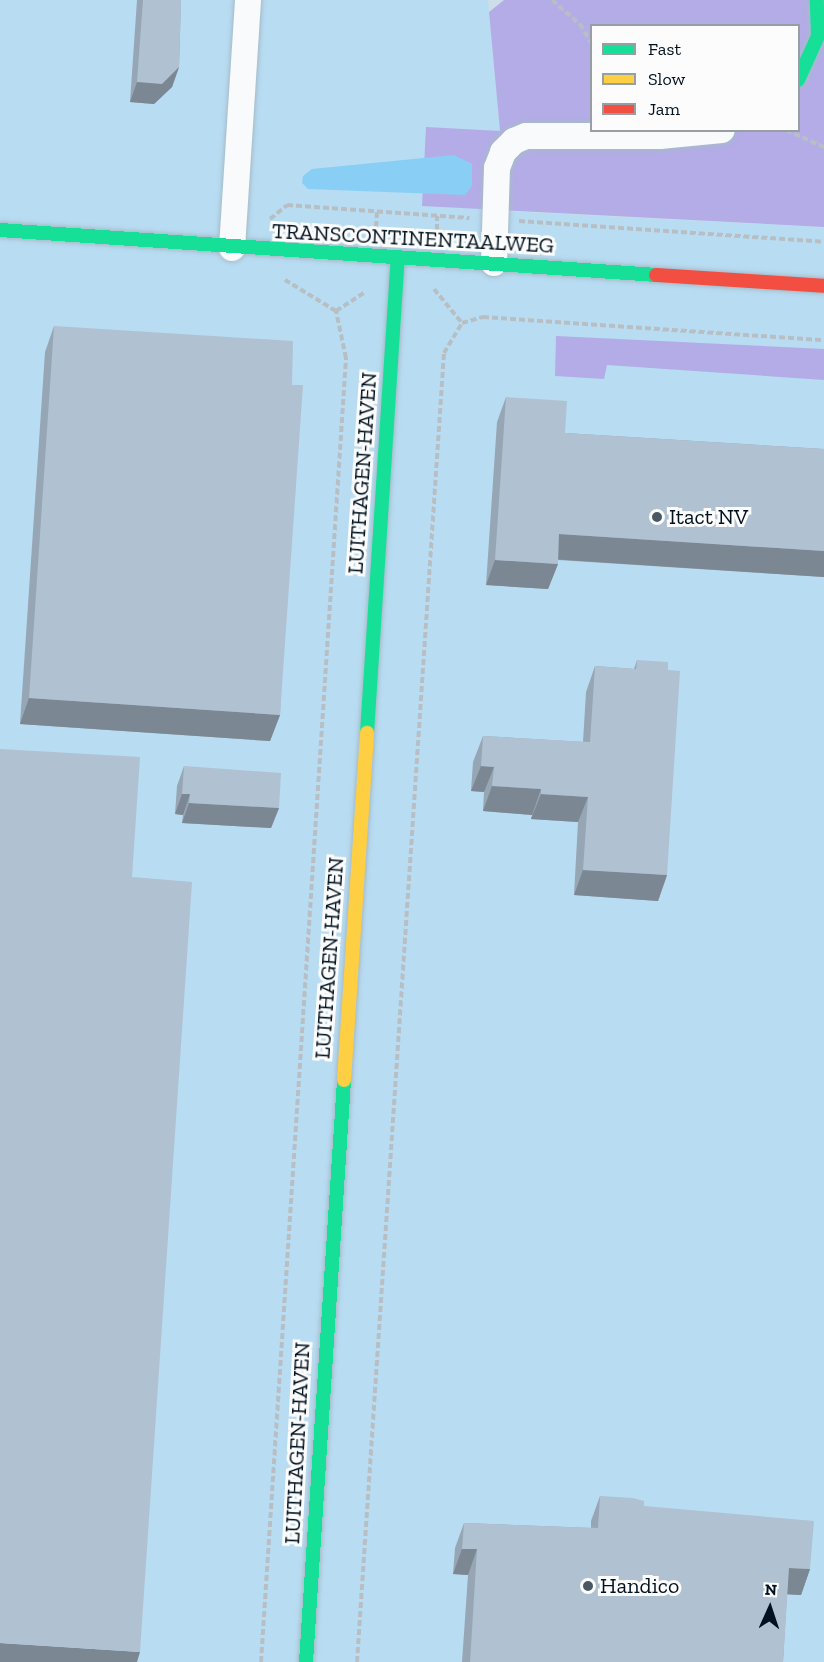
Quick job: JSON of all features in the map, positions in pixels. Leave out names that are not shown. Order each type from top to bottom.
[{"type":"street","points":[[232,248],[248,0]]},
{"type":"street","points":[[800,76],[818,36],[817,0]]},
{"type":"street","points":[[494,263],[497,168],[503,152],[514,141],[526,136],[660,136],[701,132]]},
{"type":"street","name":"TRANSCONTINENTAALWEG","points":[[0,230],[232,248],[824,285]]},
{"type":"street","name":"LUITHAGEN-HAVEN","points":[[306,1662],[398,258]]},
{"type":"path","points":[[552,0],[580,24],[590,42]]},
{"type":"path","points":[[790,132],[824,147]]},
{"type":"path","points":[[232,248],[287,205],[824,242]]},
{"type":"path","points":[[261,1662],[346,358],[336,311],[279,277]]},
{"type":"path","points":[[336,311],[372,287]]},
{"type":"path","points":[[434,290],[462,323]]},
{"type":"path","points":[[357,1662],[444,353],[462,323],[483,317],[824,340]]},
{"type":"shaded area","points":[[0,0],[488,0],[500,131],[501,211],[824,227],[824,1662],[0,1662]]},
{"type":"shaded area","points":[[504,0],[824,0],[824,227],[422,206],[426,127],[500,131],[489,12]]},
{"type":"shaded area","points":[[556,336],[824,349],[824,380],[607,365],[604,379],[555,376]]},
{"type":"water","points":[[454,155],[472,164],[472,186],[465,195],[308,189],[302,183],[303,176],[312,169]]},
{"type":"building","points":[[143,0],[181,0],[179,67],[162,84],[137,82]]},
{"type":"building","points":[[54,326],[293,341],[292,385],[303,385],[280,715],[29,698]]},
{"type":"building","name":"Itact NV","points":[[506,397],[567,401],[565,433],[824,449],[824,551],[559,534],[558,564],[495,560]]},
{"type":"building","points":[[637,660],[668,662],[668,670],[680,671],[667,875],[583,870],[588,797],[541,794],[541,789],[492,786],[494,767],[481,766],[483,736],[590,742],[595,666],[636,669]]},
{"type":"building","points":[[0,749],[140,757],[132,877],[192,882],[140,1652],[0,1643]]},
{"type":"building","points":[[184,766],[281,773],[279,808],[189,803],[190,794],[182,794]]},
{"type":"building","name":"Handico","points":[[600,1496],[633,1498],[644,1501],[644,1506],[814,1521],[810,1569],[789,1568],[783,1662],[470,1662],[477,1549],[462,1549],[464,1523],[598,1528]]},
{"type":"traffic: fast","points":[[800,76],[818,36],[817,0]]},
{"type":"traffic: fast","points":[[0,230],[656,275]]},
{"type":"traffic: fast","points":[[367,733],[398,258]]},
{"type":"traffic: fast","points":[[306,1662],[344,1080]]},
{"type":"traffic: slow","points":[[344,1080],[367,733]]},
{"type":"traffic: jam","points":[[656,275],[824,286]]},
{"type":"place","name":"Itact NV","points":[[657,517]]},
{"type":"place","name":"Handico","points":[[588,1586]]}]
